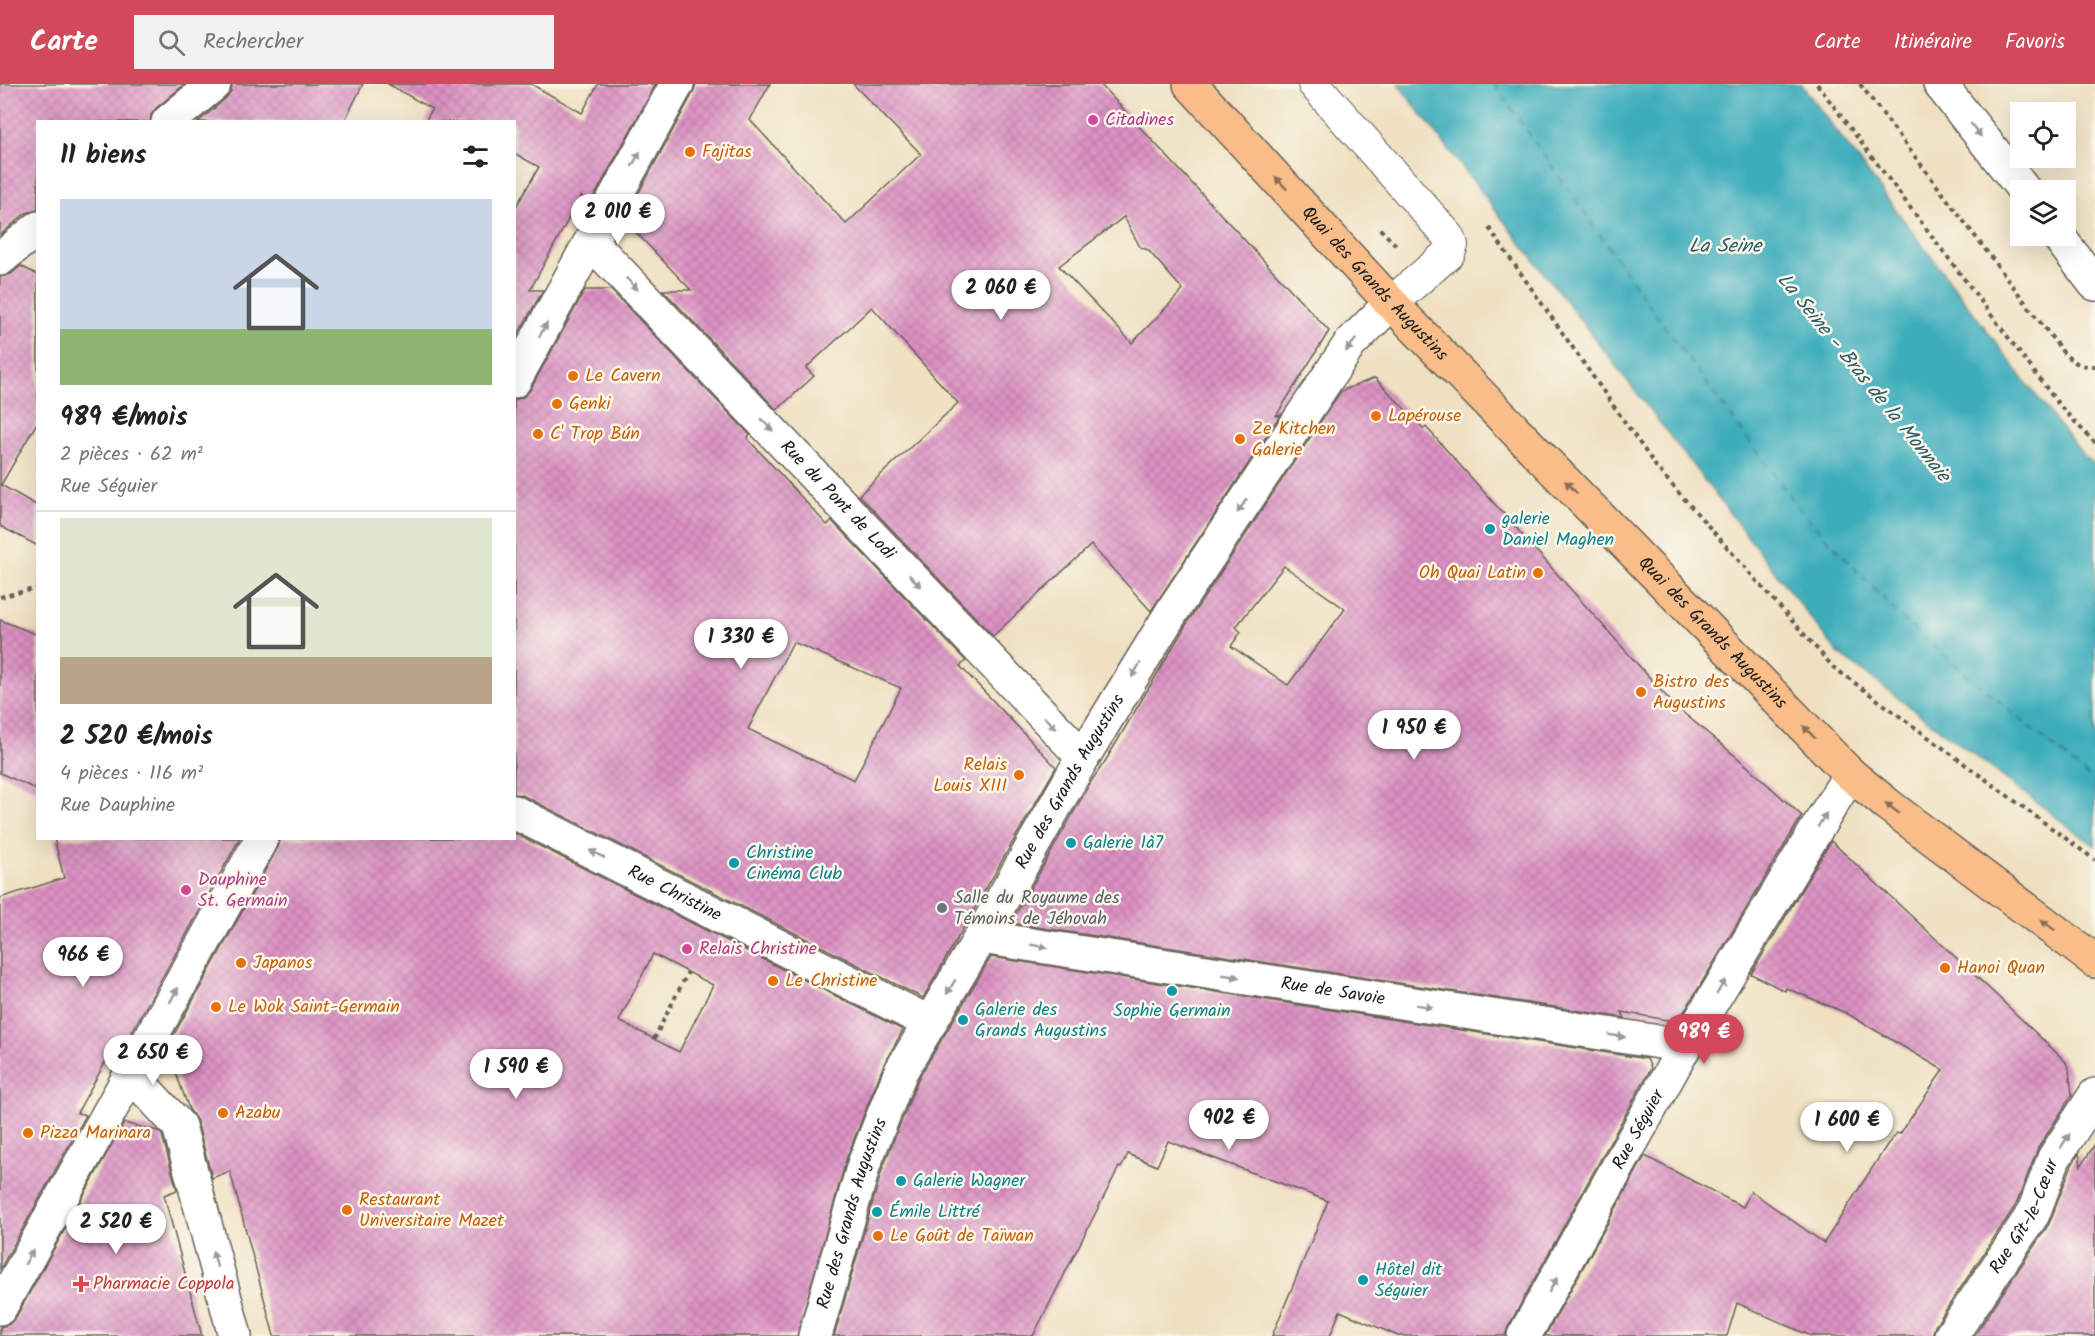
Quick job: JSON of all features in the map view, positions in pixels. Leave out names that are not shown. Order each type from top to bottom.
[{"type":"main road","name":"Quai des Grands Augustins","points":[[1190,84],[1391,303],[1850,774],[2095,961]]},
{"type":"street","points":[[170,120],[214,84]]},
{"type":"street","points":[[516,377],[678,84]]},
{"type":"street","points":[[1314,84],[1449,237],[1452,245],[1449,254],[1391,303]]},
{"type":"street","points":[[1940,84],[2016,180]]},
{"type":"street","name":"Rue du Pont de Lodi","points":[[591,242],[1083,758]]},
{"type":"street","points":[[2066,246],[2095,284]]},
{"type":"street","name":"Rue des Grands Augustins","points":[[814,1336],[864,1164],[901,1071],[981,937],[1083,758],[1173,610],[1350,344],[1391,303]]},
{"type":"street","name":"Rue Séguier","points":[[1524,1336],[1685,1046],[1850,774]]},
{"type":"street","name":"Rue Christine","points":[[516,813],[930,1023]]},
{"type":"street","points":[[0,1308],[261,840]]},
{"type":"street","name":"Rue de Savoie","points":[[981,937],[1685,1046]]},
{"type":"street","points":[[130,1073],[180,1126],[235,1336]]},
{"type":"street","name":"Rue Gît-le-Cœur","points":[[1951,1336],[2032,1214],[2054,1158],[2095,1095]]},
{"type":"path","points":[[1817,84],[2060,406],[2095,443]]},
{"type":"path","points":[[1860,84],[2062,351],[2070,360],[2079,365],[2095,366]]},
{"type":"path","points":[[1484,223],[1657,468],[1833,667],[2095,860]]},
{"type":"path","points":[[0,597],[36,588]]},
{"type":"path","points":[[654,1039],[688,972]]},
{"type":"water","name":"La Seine","points":[[1398,84],[1801,84],[2050,414],[2082,454],[2095,464],[2095,846],[1837,652]]},
{"type":"building","points":[[0,84],[185,84],[156,108],[150,120],[36,120],[36,210],[26,213],[0,235]]},
{"type":"building","points":[[232,84],[363,84],[345,120],[200,120],[231,91]]},
{"type":"building","points":[[388,84],[531,84],[582,113],[598,84],[656,84],[591,202],[581,196],[530,290],[543,290],[516,337],[516,207],[539,167],[516,154],[516,120],[426,120],[432,109]]},
{"type":"building","points":[[696,84],[770,84],[750,120],[846,224],[921,154],[853,84],[1100,84],[1329,331],[1276,416],[1281,414],[1151,611],[1091,545],[993,636],[859,495],[958,403],[872,307],[806,368],[814,376],[777,410],[663,290],[691,290],[624,220]],"holes":[[[1124,217],[1140,247],[1148,250],[1183,290],[1132,343],[1059,266]]]},
{"type":"building","points":[[21,266],[36,274],[36,424],[1,485],[36,505],[36,545],[0,526],[0,277],[11,274]]},
{"type":"building","points":[[585,290],[611,290],[750,435],[747,438],[827,525],[832,521],[966,661],[960,666],[1056,767],[923,998],[522,795],[516,794],[516,399],[523,397],[530,390]],"holes":[[[793,642],[901,688],[854,780],[748,729]]]},
{"type":"building","points":[[1375,378],[1424,429],[1426,427],[1674,705],[1746,765],[1802,816],[1678,1022],[1622,1012],[1625,1018],[1011,923],[1092,780],[1189,620],[1341,391]],"holes":[[[1284,566],[1345,609],[1288,685],[1231,646],[1241,632],[1236,627]]]},
{"type":"building","points":[[0,620],[36,634],[36,789],[0,773]]},
{"type":"building","points":[[516,834],[903,1030],[884,1064],[847,1157],[797,1336],[274,1336],[230,1171],[212,1178],[197,1121],[189,1109],[173,1065],[160,1060],[280,840],[516,840]],"holes":[[[653,954],[713,985],[679,1052],[619,1021]]]},
{"type":"building","points":[[54,840],[239,840],[124,1046],[116,1043],[77,1113],[86,1115],[0,1269],[0,898],[64,878]]},
{"type":"building","points":[[1831,841],[2065,1061],[2069,1069],[2072,1095],[2038,1148],[2016,1205],[1935,1326],[1932,1336],[1811,1336],[1737,1303],[1727,1336],[1545,1336],[1645,1156],[1743,1207],[1751,1191],[1824,1243],[1887,1145],[1897,1133],[1900,1134],[1943,1070],[1846,1013],[1786,988],[1785,991],[1751,974]]},
{"type":"building","points":[[991,957],[1647,1059],[1651,1068],[1505,1336],[1398,1336],[1340,1311],[1330,1336],[1272,1336],[1328,1201],[1168,1141],[1157,1166],[1128,1154],[1121,1168],[1119,1167],[1033,1336],[834,1336],[882,1170],[918,1079]]},
{"type":"building","points":[[124,1123],[158,1131],[162,1135],[177,1190],[164,1195],[202,1336],[0,1336],[0,1327],[9,1324],[16,1317]]},
{"type":"building","points":[[2095,1144],[2095,1336],[1974,1336],[2049,1224],[2071,1167],[2079,1153],[2081,1166]]},
{"type":"ferry route","points":[[1494,84],[1659,319],[1798,507],[1906,623],[2095,782]]},
{"type":"place","name":"Citadines","points":[[1093,120]]},
{"type":"place","name":"Fajitas","points":[[690,152]]},
{"type":"place","name":"Le Cavern","points":[[573,376]]},
{"type":"place","name":"Genki","points":[[557,404]]},
{"type":"place","name":"Lapérouse","points":[[1376,416]]},
{"type":"place","name":"C' Trop Bún","points":[[538,434]]},
{"type":"place","name":"Ze Kitchen Galerie","points":[[1240,439]]},
{"type":"place","name":"galerie Daniel Maghen","points":[[1490,529]]},
{"type":"place","name":"Oh Quai Latin","points":[[1538,573]]},
{"type":"place","name":"Bistro des Augustins","points":[[1641,692]]},
{"type":"place","name":"Relais Louis XIII","points":[[1019,775]]},
{"type":"place","name":"Galerie 1à7","points":[[1071,843]]},
{"type":"place","name":"Christine Cinéma Club","points":[[734,863]]},
{"type":"place","name":"Dauphine St. Germain","points":[[186,890]]},
{"type":"place","name":"Salle du Royaume des Témoins de Jéhovah","points":[[942,908]]},
{"type":"place","name":"Relais Christine","points":[[687,949]]},
{"type":"place","name":"Japanos","points":[[241,963]]},
{"type":"place","name":"Hanoi Quan","points":[[1945,968]]},
{"type":"place","name":"Le Christine","points":[[773,981]]},
{"type":"place","name":"Sophie Germain","points":[[1172,991]]},
{"type":"place","name":"Le Wok Saint-Germain","points":[[216,1007]]},
{"type":"place","name":"Galerie des Grands Augustins","points":[[963,1020]]},
{"type":"place","name":"Azabu","points":[[223,1113]]},
{"type":"place","name":"Pizza Marinara","points":[[28,1133]]},
{"type":"place","name":"Galerie Wagner","points":[[901,1181]]},
{"type":"place","name":"Restaurant Universitaire Mazet","points":[[347,1210]]},
{"type":"place","name":"Émile Littré","points":[[877,1212]]},
{"type":"place","name":"Le Goût de Taïwan","points":[[878,1236]]},
{"type":"place","name":"Hôtel dit Séguier","points":[[1363,1280]]},
{"type":"place","name":"Pharmacie Coppola","points":[[81,1284]]},
{"type":"water label","name":"La Seine - Bras de la Monnaie","points":[[1863,378]]}]
